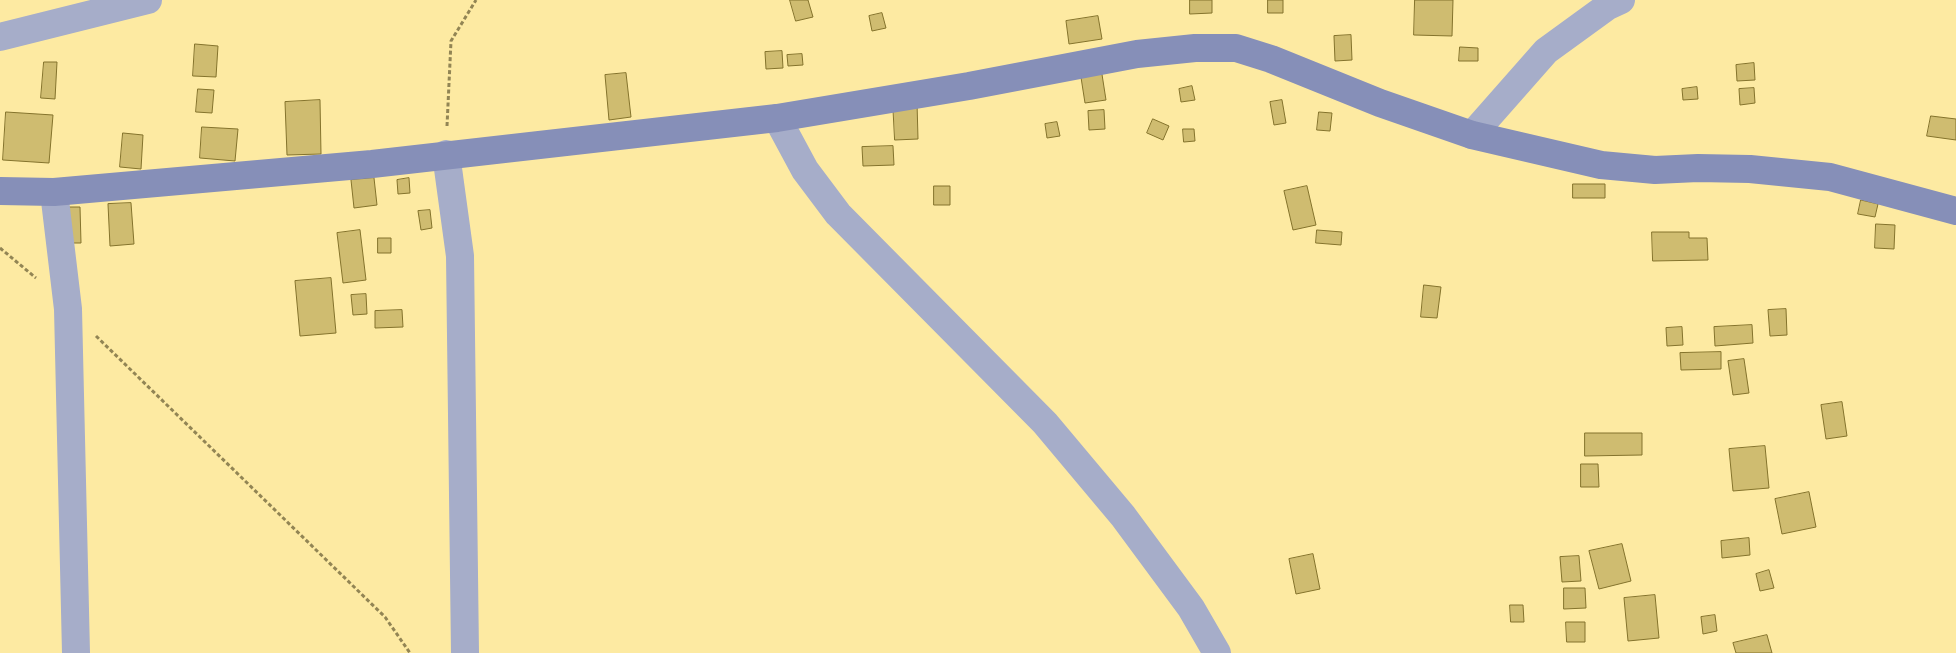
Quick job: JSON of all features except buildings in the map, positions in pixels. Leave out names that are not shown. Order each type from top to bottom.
[{"type":"main road","points":[[0,191],[54,192],[362,165],[777,118],[970,86],[1137,54],[1195,48],[1236,48],[1271,59],[1380,103],[1472,135],[1601,165],[1655,170],[1698,168],[1750,169],[1830,177],[1956,211]]},
{"type":"street","points":[[0,37],[148,0]]},
{"type":"street","points":[[1472,135],[1546,51],[1608,6],[1621,0]]},
{"type":"street","points":[[777,118],[805,170],[838,214],[1044,423],[1123,516],[1191,608],[1217,653]]},
{"type":"street","points":[[446,154],[460,256],[465,653]]},
{"type":"street","points":[[54,192],[68,309],[76,653]]},
{"type":"path","points":[[446,154],[451,41],[476,0]]},
{"type":"path","points":[[0,248],[28,270],[385,617],[410,653]]}]
